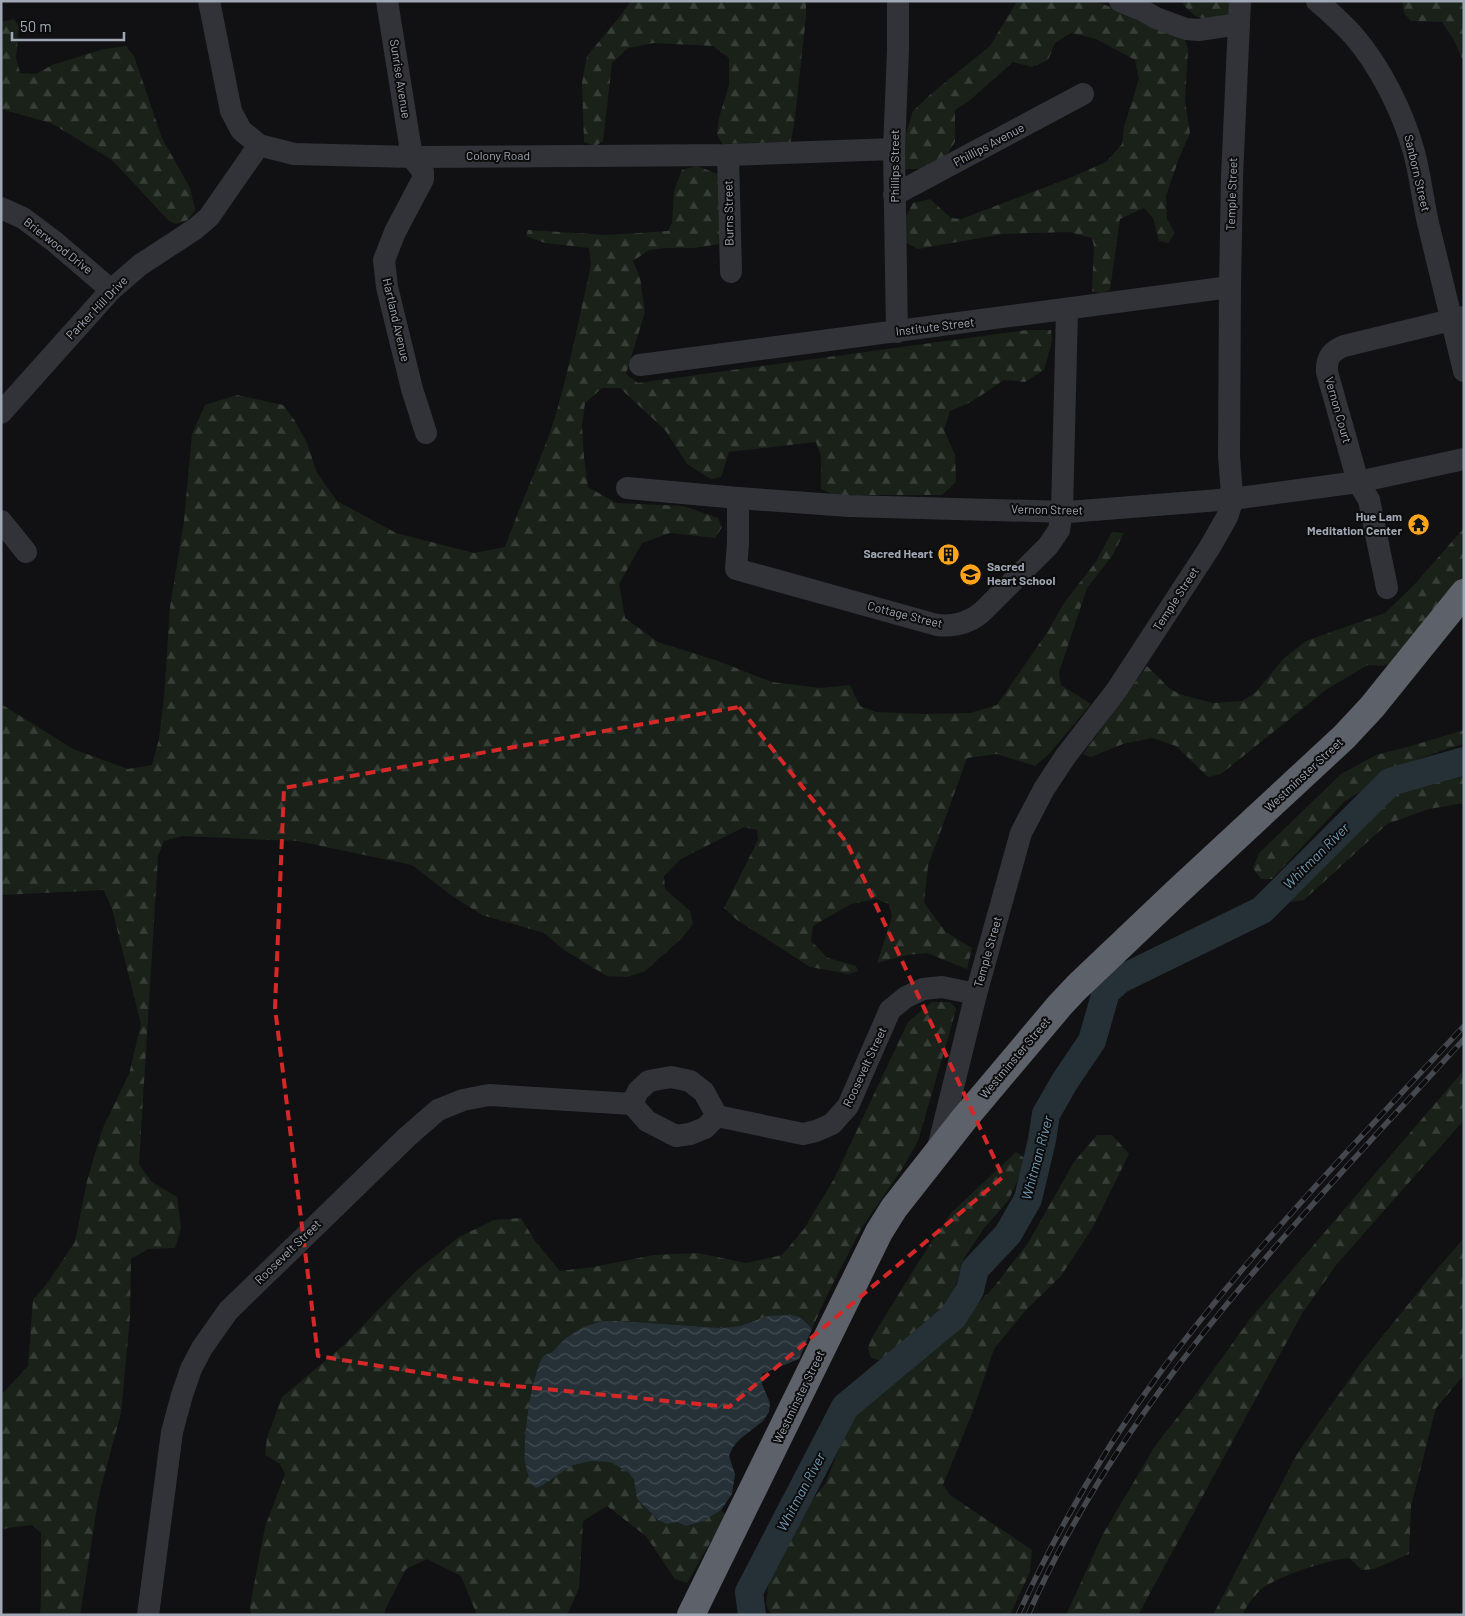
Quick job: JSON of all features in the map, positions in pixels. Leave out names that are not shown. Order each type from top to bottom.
[{"type":"highway","name":"Westminster Street","points":[[691,1615],[879,1232],[894,1208],[992,1084],[1077,987],[1176,892],[1344,737],[1372,707],[1464,592]]},
{"type":"street","name":"Colony Road","points":[[209,1],[231,110],[241,130],[259,145],[294,154],[412,157],[728,155],[894,149]]},
{"type":"street","name":"Sunrise Avenue","points":[[387,1],[412,157]]},
{"type":"street","name":"Phillips Street","points":[[897,332],[894,149],[898,1]]},
{"type":"street","points":[[1120,1],[1156,18],[1186,28],[1199,30],[1239,24]]},
{"type":"street","name":"Temple Street","points":[[937,1154],[976,994],[1022,833],[1044,789],[1116,691],[1210,547],[1227,516],[1232,499],[1229,455],[1230,287],[1232,177],[1240,1]]},
{"type":"street","name":"Sanborn Street","points":[[1317,1],[1346,28],[1364,49],[1380,74],[1405,125],[1414,152],[1421,191],[1458,318],[1464,371]]},
{"type":"street","name":"Phillips Avenue","points":[[894,195],[1084,94]]},
{"type":"street","name":"Parker Hill Drive","points":[[1,413],[111,290],[140,265],[195,230],[209,217],[259,145]]},
{"type":"street","name":"Burns Street","points":[[728,155],[731,272]]},
{"type":"street","name":"Hartland Avenue","points":[[412,157],[423,172],[423,179],[395,232],[384,260],[387,287],[412,389],[426,433]]},
{"type":"street","name":"Brierwood Drive","points":[[1,208],[23,218],[55,242],[111,290]]},
{"type":"street","name":"Institute Street","points":[[640,365],[1230,287]]},
{"type":"street","name":"Cottage Street","points":[[738,498],[736,569],[937,625],[955,625],[969,621],[982,612],[1041,554],[1058,533],[1062,512],[1066,310]]},
{"type":"street","name":"Vernon Court","points":[[1387,588],[1370,500],[1358,482],[1327,372],[1329,356],[1344,346],[1458,318]]},
{"type":"street","name":"Vernon Street","points":[[627,488],[849,506],[1062,512],[1232,499],[1358,482],[1464,459]]},
{"type":"street","points":[[1,521],[26,552]]},
{"type":"street","name":"Roosevelt Street","points":[[717,1116],[803,1134],[816,1132],[832,1124],[848,1106],[890,1010],[906,996],[923,989],[942,987],[976,994]]},
{"type":"street","points":[[671,1077],[690,1081],[704,1092],[717,1116],[705,1128],[690,1134],[676,1136],[647,1121],[632,1104],[638,1091],[649,1081],[671,1077]]},
{"type":"street","name":"Roosevelt Street","points":[[148,1615],[170,1448],[179,1404],[191,1368],[202,1348],[228,1311],[407,1137],[438,1110],[463,1100],[489,1095],[632,1104]]},
{"type":"highlighted area","points":[[739,707],[847,843],[1003,1177],[729,1407],[484,1383],[318,1356],[275,1008],[284,788]]},
{"type":"green space","points":[[631,1],[806,1],[806,16],[791,142],[722,144],[717,134],[719,118],[729,85],[729,58],[713,46],[654,43],[628,48],[612,63],[603,141],[595,146],[584,142],[582,83],[587,56]]},
{"type":"green space","points":[[1017,1],[1093,1],[1150,20],[1184,36],[1188,49],[1185,101],[1190,133],[1166,196],[1167,219],[1175,233],[1168,243],[1159,241],[1153,218],[1144,208],[1120,219],[1110,290],[1101,294],[1092,291],[1094,247],[1092,238],[1069,232],[1003,234],[918,249],[905,242],[905,218],[913,203],[930,199],[951,218],[961,219],[1072,177],[1106,162],[1122,144],[1124,127],[1139,79],[1135,60],[1096,39],[1071,33],[1055,43],[1048,60],[1032,67],[1013,62],[969,101],[955,110],[955,142],[947,154],[926,169],[905,169],[905,137],[913,111],[990,46]]},
{"type":"green space","points":[[1181,1],[1232,1],[1230,19],[1202,19],[1186,8]]},
{"type":"green space","points":[[1402,1],[1464,1],[1464,63],[1454,40],[1442,22],[1411,21],[1404,13]]},
{"type":"green space","points":[[14,19],[19,27],[16,58],[20,73],[36,74],[52,65],[104,49],[126,46],[134,56],[162,138],[190,188],[195,210],[188,220],[176,224],[169,221],[112,160],[51,123],[1,109],[1,22]]},
{"type":"green space","points":[[697,166],[720,175],[721,235],[719,244],[694,248],[649,250],[633,261],[640,278],[645,312],[626,374],[638,383],[1027,330],[1051,330],[1052,341],[1044,370],[1025,382],[1004,380],[971,402],[950,411],[944,430],[955,455],[956,482],[942,495],[834,495],[821,489],[821,456],[816,442],[729,452],[721,477],[711,479],[687,464],[665,430],[620,388],[602,388],[585,403],[582,426],[588,487],[616,503],[683,506],[718,518],[722,527],[715,538],[670,533],[642,543],[619,584],[625,618],[658,642],[718,661],[772,682],[821,688],[850,685],[860,706],[876,712],[970,713],[997,705],[1048,631],[1064,603],[1095,563],[1112,532],[1124,533],[1112,556],[1087,588],[1059,672],[1061,685],[1091,704],[1049,754],[1035,766],[997,754],[967,758],[928,866],[924,903],[946,932],[972,948],[967,969],[927,953],[907,955],[877,963],[892,917],[889,904],[876,899],[851,904],[813,926],[811,941],[828,958],[856,966],[858,971],[849,974],[810,967],[737,920],[724,908],[758,840],[757,830],[744,827],[681,859],[664,876],[665,889],[690,911],[693,924],[682,938],[644,972],[626,977],[607,976],[564,950],[544,933],[482,915],[452,896],[412,865],[297,841],[182,836],[164,841],[158,856],[139,1164],[152,1182],[177,1197],[181,1228],[175,1248],[148,1249],[131,1259],[130,1317],[121,1413],[99,1495],[80,1615],[40,1615],[41,1533],[32,1525],[1,1530],[1,1395],[28,1366],[33,1300],[48,1282],[75,1242],[87,1181],[102,1130],[129,1074],[141,1024],[112,909],[104,890],[1,895],[1,704],[73,749],[128,769],[152,765],[159,739],[170,607],[184,521],[192,434],[205,405],[237,395],[283,405],[295,421],[307,443],[317,473],[337,501],[396,533],[474,553],[505,547],[556,414],[591,265],[589,248],[545,243],[526,236],[528,230],[607,235],[668,231],[672,223],[674,191],[682,170]]},
{"type":"green space","points":[[1464,528],[1464,578],[1392,663],[1382,666],[1368,665],[1327,689],[1221,774],[1208,777],[1176,746],[1152,738],[1123,744],[1091,757],[1083,754],[1147,666],[1169,688],[1179,694],[1213,703],[1242,701],[1256,692],[1283,659],[1306,641],[1385,613],[1413,586]]},
{"type":"green space","points":[[1464,730],[1464,744],[1396,768],[1344,802],[1272,879],[1261,879],[1253,868],[1259,853],[1341,774],[1376,755]]},
{"type":"green space","points":[[1464,771],[1464,803],[1429,809],[1387,824],[1304,900],[1291,902],[1291,892],[1318,867],[1392,789]]},
{"type":"green space","points":[[932,1002],[950,1002],[956,1008],[918,1141],[902,1169],[861,1229],[826,1297],[812,1329],[806,1321],[768,1316],[740,1326],[721,1328],[602,1321],[583,1327],[566,1338],[552,1352],[543,1356],[536,1488],[571,1466],[591,1461],[610,1462],[628,1472],[634,1480],[637,1499],[658,1520],[667,1524],[677,1522],[686,1526],[704,1521],[721,1510],[726,1515],[687,1583],[675,1579],[646,1536],[607,1506],[583,1521],[579,1588],[567,1615],[477,1615],[461,1576],[427,1559],[406,1569],[385,1610],[385,1615],[251,1615],[250,1606],[265,1527],[285,1474],[280,1464],[265,1455],[267,1438],[282,1397],[344,1345],[415,1272],[459,1237],[494,1220],[521,1218],[535,1241],[560,1271],[593,1267],[654,1255],[698,1253],[746,1263],[782,1255],[804,1229],[834,1179],[908,1022]]},
{"type":"green space","points":[[1464,1070],[1464,1120],[1337,1264],[1303,1312],[1138,1615],[1066,1615],[1103,1534],[1155,1446],[1250,1319]]},
{"type":"green space","points":[[1097,1135],[1112,1135],[1129,1154],[1093,1227],[1061,1276],[1025,1311],[994,1349],[973,1411],[943,1485],[950,1495],[1032,1550],[1030,1572],[1010,1615],[772,1615],[766,1605],[768,1586],[781,1541],[825,1484],[856,1408],[877,1391],[906,1375],[993,1288],[1028,1243],[1074,1162]]},
{"type":"green space","points":[[1016,1152],[1027,1160],[1008,1201],[985,1227],[964,1258],[955,1288],[936,1318],[885,1362],[871,1358],[868,1348],[871,1339],[951,1213]]},
{"type":"green space","points":[[1464,1238],[1464,1375],[1436,1408],[1411,1506],[1409,1554],[1374,1569],[1362,1570],[1349,1558],[1317,1565],[1293,1573],[1264,1587],[1258,1592],[1242,1615],[1213,1615],[1297,1454],[1360,1364]]},
{"type":"water","points":[[789,1315],[802,1319],[812,1329],[799,1359],[762,1374],[762,1384],[770,1403],[769,1412],[763,1421],[733,1447],[729,1456],[735,1474],[732,1494],[721,1510],[704,1521],[686,1526],[677,1522],[667,1524],[658,1520],[637,1499],[634,1480],[628,1472],[610,1462],[591,1461],[571,1466],[543,1485],[536,1488],[531,1484],[525,1465],[525,1451],[529,1408],[535,1378],[543,1356],[552,1352],[566,1338],[583,1327],[602,1321],[721,1328],[740,1326],[768,1316]]},
{"type":"waterway","name":"Whitman River","points":[[752,1615],[749,1592],[845,1407],[953,1317],[970,1290],[975,1269],[1008,1234],[1028,1199],[1046,1114],[1065,1081],[1092,1041],[1106,992],[1119,980],[1262,910],[1390,782],[1464,761]]},
{"type":"railway","points":[[1018,1615],[1050,1550],[1103,1456],[1164,1367],[1272,1235],[1464,1026]]},
{"type":"railway","points":[[1028,1615],[1068,1533],[1115,1456],[1166,1382],[1222,1310],[1281,1241],[1464,1039]]},
{"type":"place","name":"Hue Lam Meditation Center","points":[[1418,524]]},
{"type":"place","name":"Sacred Heart","points":[[949,554]]},
{"type":"place","name":"Sacred Heart School","points":[[971,574]]}]
